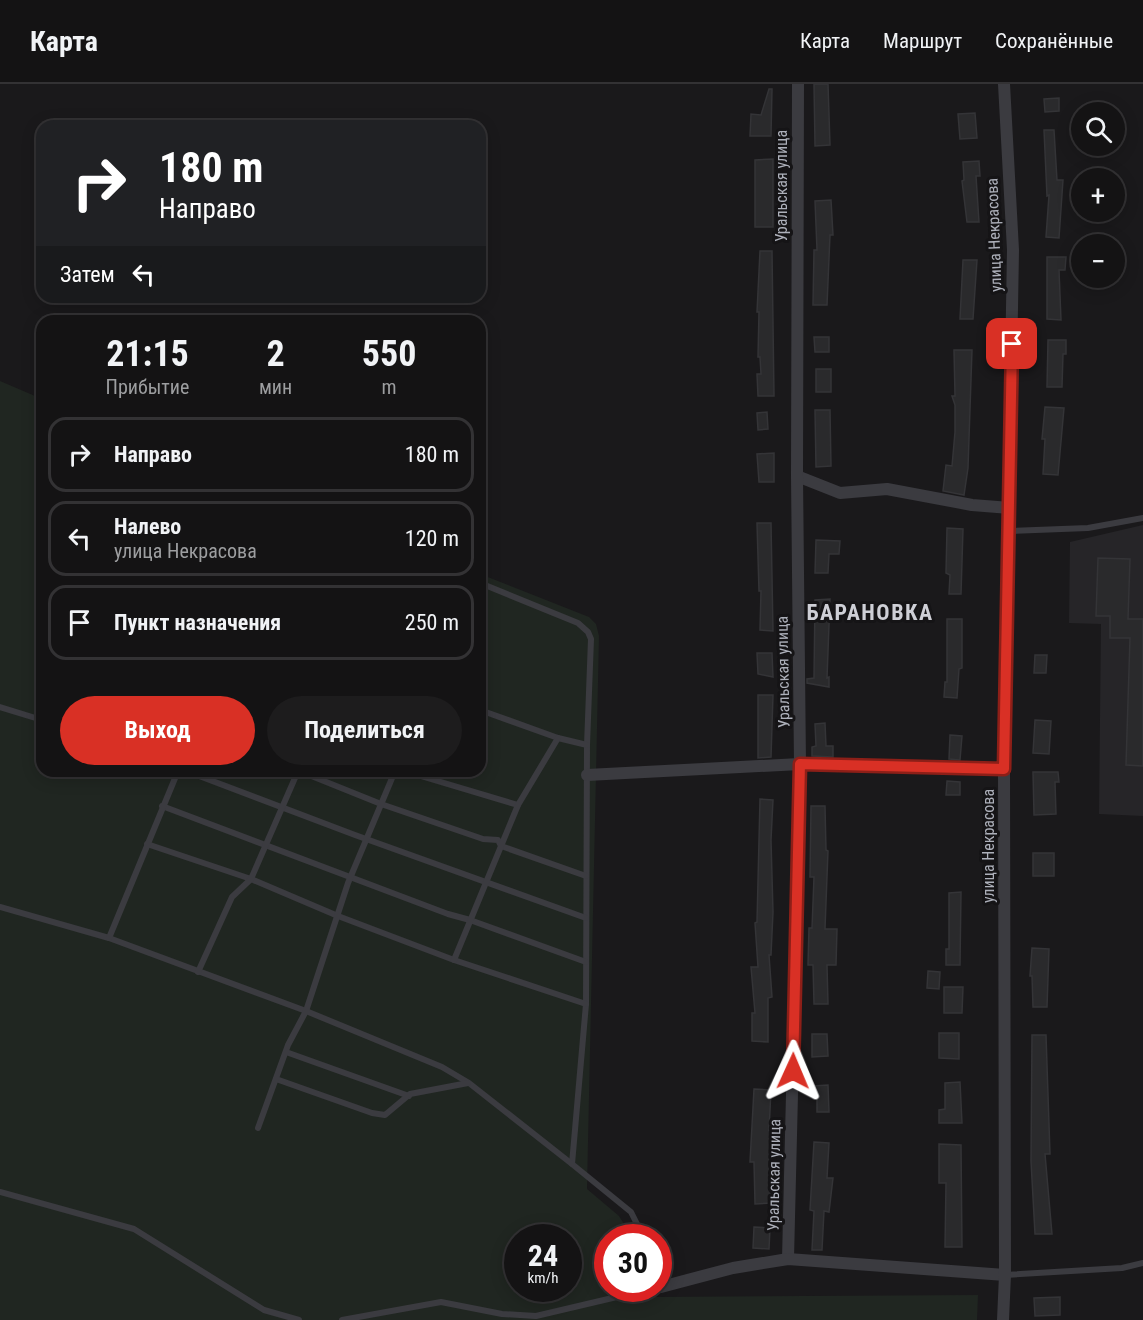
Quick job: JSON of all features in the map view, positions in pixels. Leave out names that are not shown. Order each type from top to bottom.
[{"type":"street","name":"Уральская улица","points":[[788,1259],[800,764],[797,476],[798,84]]},
{"type":"street","name":"улица Некрасова","points":[[1003,1320],[1005,1275],[1004,769],[1010,531],[1013,250],[1004,84]]},
{"type":"street","points":[[797,476],[840,493],[887,489],[972,505],[1010,508]]},
{"type":"street","points":[[587,775],[800,764],[1004,769]]},
{"type":"street","points":[[672,1283],[733,1268],[788,1259],[1005,1275]]},
{"type":"lane","points":[[1010,531],[1088,528],[1143,518]]},
{"type":"lane","points":[[486,585],[578,623],[588,632],[591,652],[587,745],[586,1004],[572,1164]]},
{"type":"lane","points":[[0,707],[36,718]]},
{"type":"lane","points":[[486,713],[558,738],[587,745]]},
{"type":"lane","points":[[454,960],[518,805],[558,738]]},
{"type":"lane","points":[[109,938],[175,777]]},
{"type":"lane","points":[[202,777],[586,918]]},
{"type":"lane","points":[[198,972],[232,897],[251,879],[295,777]]},
{"type":"lane","points":[[313,777],[381,804],[483,839],[498,840],[501,846],[586,876]]},
{"type":"lane","points":[[258,1128],[286,1052],[306,1011],[350,878],[392,777]]},
{"type":"lane","points":[[424,777],[518,805]]},
{"type":"lane","points":[[162,806],[350,878],[586,962]]},
{"type":"lane","points":[[147,844],[251,879],[338,916],[454,960],[586,1004]]},
{"type":"lane","points":[[0,907],[109,938],[306,1011],[442,1067],[469,1083],[572,1164],[631,1212],[637,1224]]},
{"type":"lane","points":[[286,1052],[409,1096]]},
{"type":"lane","points":[[276,1079],[372,1113],[385,1115],[409,1096],[448,1085],[469,1083]]},
{"type":"lane","points":[[0,1192],[134,1229],[264,1310],[299,1320]]},
{"type":"lane","points":[[1005,1275],[1122,1268],[1143,1263]]},
{"type":"lane","points":[[342,1320],[441,1302],[502,1314],[536,1316],[594,1302]]},
{"type":"shaded area","points":[[0,381],[36,396],[36,777],[486,777],[486,576],[589,617],[596,624],[599,636],[587,1189],[619,1216],[624,1224],[594,1224],[594,1302],[672,1302],[672,1297],[978,1295],[977,1320],[0,1320]]},
{"type":"shaded area","points":[[1143,525],[1143,816],[1099,814],[1101,624],[1069,623],[1070,542]]},
{"type":"building","points":[[814,84],[828,84],[830,145],[815,146]]},
{"type":"building","points":[[769,89],[772,89],[771,136],[750,136],[751,114],[761,115]]},
{"type":"building","points":[[1059,98],[1059,111],[1045,112],[1044,99]]},
{"type":"building","points":[[975,113],[977,138],[960,139],[958,114]]},
{"type":"building","points":[[1044,130],[1054,130],[1057,180],[1063,180],[1059,238],[1046,237],[1049,195],[1047,196]]},
{"type":"building","points":[[773,159],[773,227],[755,227],[755,160]]},
{"type":"building","points":[[979,161],[980,176],[976,176],[979,222],[967,222],[962,181],[964,180],[963,162]]},
{"type":"building","points":[[831,200],[833,235],[830,235],[827,305],[813,305],[814,250],[817,250],[815,201]]},
{"type":"building","points":[[760,251],[772,251],[774,396],[758,396],[757,374],[761,374],[760,357],[758,357],[759,312],[757,312]]},
{"type":"building","points":[[1047,257],[1066,257],[1065,270],[1059,270],[1061,320],[1047,319]]},
{"type":"building","points":[[963,260],[977,260],[973,319],[960,319]]},
{"type":"building","points":[[814,337],[829,337],[829,352],[815,352]]},
{"type":"building","points":[[1048,340],[1066,340],[1066,354],[1063,354],[1062,387],[1047,387]]},
{"type":"building","points":[[954,350],[972,350],[968,468],[964,495],[943,491],[946,465],[952,466],[955,432],[955,405],[952,396],[955,396]]},
{"type":"building","points":[[816,369],[831,369],[831,392],[816,392]]},
{"type":"building","points":[[1045,407],[1064,408],[1058,475],[1043,474],[1045,439],[1042,439]]},
{"type":"building","points":[[815,410],[830,410],[831,466],[816,467]]},
{"type":"building","points":[[767,412],[768,429],[758,430],[757,413]]},
{"type":"building","points":[[774,453],[774,482],[759,482],[757,454]]},
{"type":"building","points":[[757,523],[771,523],[773,631],[760,630],[761,591],[759,591]]},
{"type":"building","points":[[947,528],[963,529],[961,594],[949,594],[950,575],[946,573]]},
{"type":"building","points":[[816,540],[840,541],[839,554],[829,554],[828,573],[815,573]]},
{"type":"building","points":[[1098,558],[1130,559],[1128,619],[1143,619],[1143,766],[1126,765],[1130,638],[1110,638],[1110,616],[1096,616]]},
{"type":"building","points":[[830,599],[827,678],[829,677],[829,687],[807,683],[807,679],[814,678],[815,600]]},
{"type":"building","points":[[947,619],[962,619],[962,668],[959,669],[957,698],[944,697],[945,682],[947,682]]},
{"type":"building","points":[[757,653],[772,653],[773,677],[758,674]]},
{"type":"building","points":[[1035,655],[1047,655],[1046,673],[1034,673]]},
{"type":"building","points":[[758,695],[773,695],[771,757],[758,758]]},
{"type":"building","points":[[1035,720],[1051,721],[1049,754],[1033,753]]},
{"type":"building","points":[[825,723],[826,746],[833,746],[833,757],[812,756],[812,747],[816,746],[815,724]]},
{"type":"building","points":[[950,735],[962,736],[960,760],[949,759]]},
{"type":"building","points":[[1033,772],[1058,772],[1059,782],[1055,782],[1056,814],[1034,815]]},
{"type":"building","points":[[947,781],[960,782],[960,795],[946,795]]},
{"type":"building","points":[[760,799],[773,800],[771,840],[773,912],[771,955],[769,955],[772,997],[768,998],[768,1042],[752,1041],[752,1013],[755,1013],[751,967],[758,967],[755,923],[757,922]]},
{"type":"building","points":[[811,806],[825,806],[826,850],[828,851],[825,929],[837,929],[836,965],[827,965],[828,1004],[814,1004],[813,965],[808,965],[814,877],[810,877]]},
{"type":"building","points":[[1033,853],[1054,853],[1054,876],[1033,876]]},
{"type":"building","points":[[961,892],[960,965],[946,965],[946,949],[949,949],[949,893]]},
{"type":"building","points":[[1032,948],[1049,949],[1047,1007],[1033,1007],[1032,976],[1030,976]]},
{"type":"building","points":[[928,971],[940,972],[939,989],[927,988]]},
{"type":"building","points":[[944,987],[963,987],[962,1013],[944,1013]]},
{"type":"building","points":[[939,1033],[959,1033],[959,1059],[939,1058]]},
{"type":"building","points":[[812,1034],[827,1034],[828,1056],[812,1057]]},
{"type":"building","points":[[1032,1035],[1046,1035],[1050,1154],[1045,1154],[1052,1234],[1035,1234],[1031,1161]]},
{"type":"building","points":[[960,1082],[962,1123],[939,1123],[939,1110],[945,1109],[945,1083]]},
{"type":"building","points":[[828,1085],[829,1112],[817,1112],[817,1098],[813,1098],[813,1086]]},
{"type":"building","points":[[754,1089],[771,1090],[769,1130],[773,1130],[770,1177],[772,1203],[755,1204],[754,1162],[750,1162]]},
{"type":"building","points":[[814,1142],[829,1143],[827,1178],[833,1178],[829,1212],[824,1211],[822,1250],[812,1250],[814,1211],[810,1210]]},
{"type":"building","points":[[939,1144],[961,1145],[962,1247],[945,1247],[946,1183],[939,1183]]},
{"type":"building","points":[[754,1227],[770,1228],[769,1249],[753,1248]]},
{"type":"building","points":[[1060,1297],[1060,1315],[1035,1316],[1034,1298]]},
{"type":"district","name":"БАРАНОВКА","points":[[870,612]]},
{"type":"route","points":[[793,1071],[800,764],[1004,769],[1012,344]]}]
